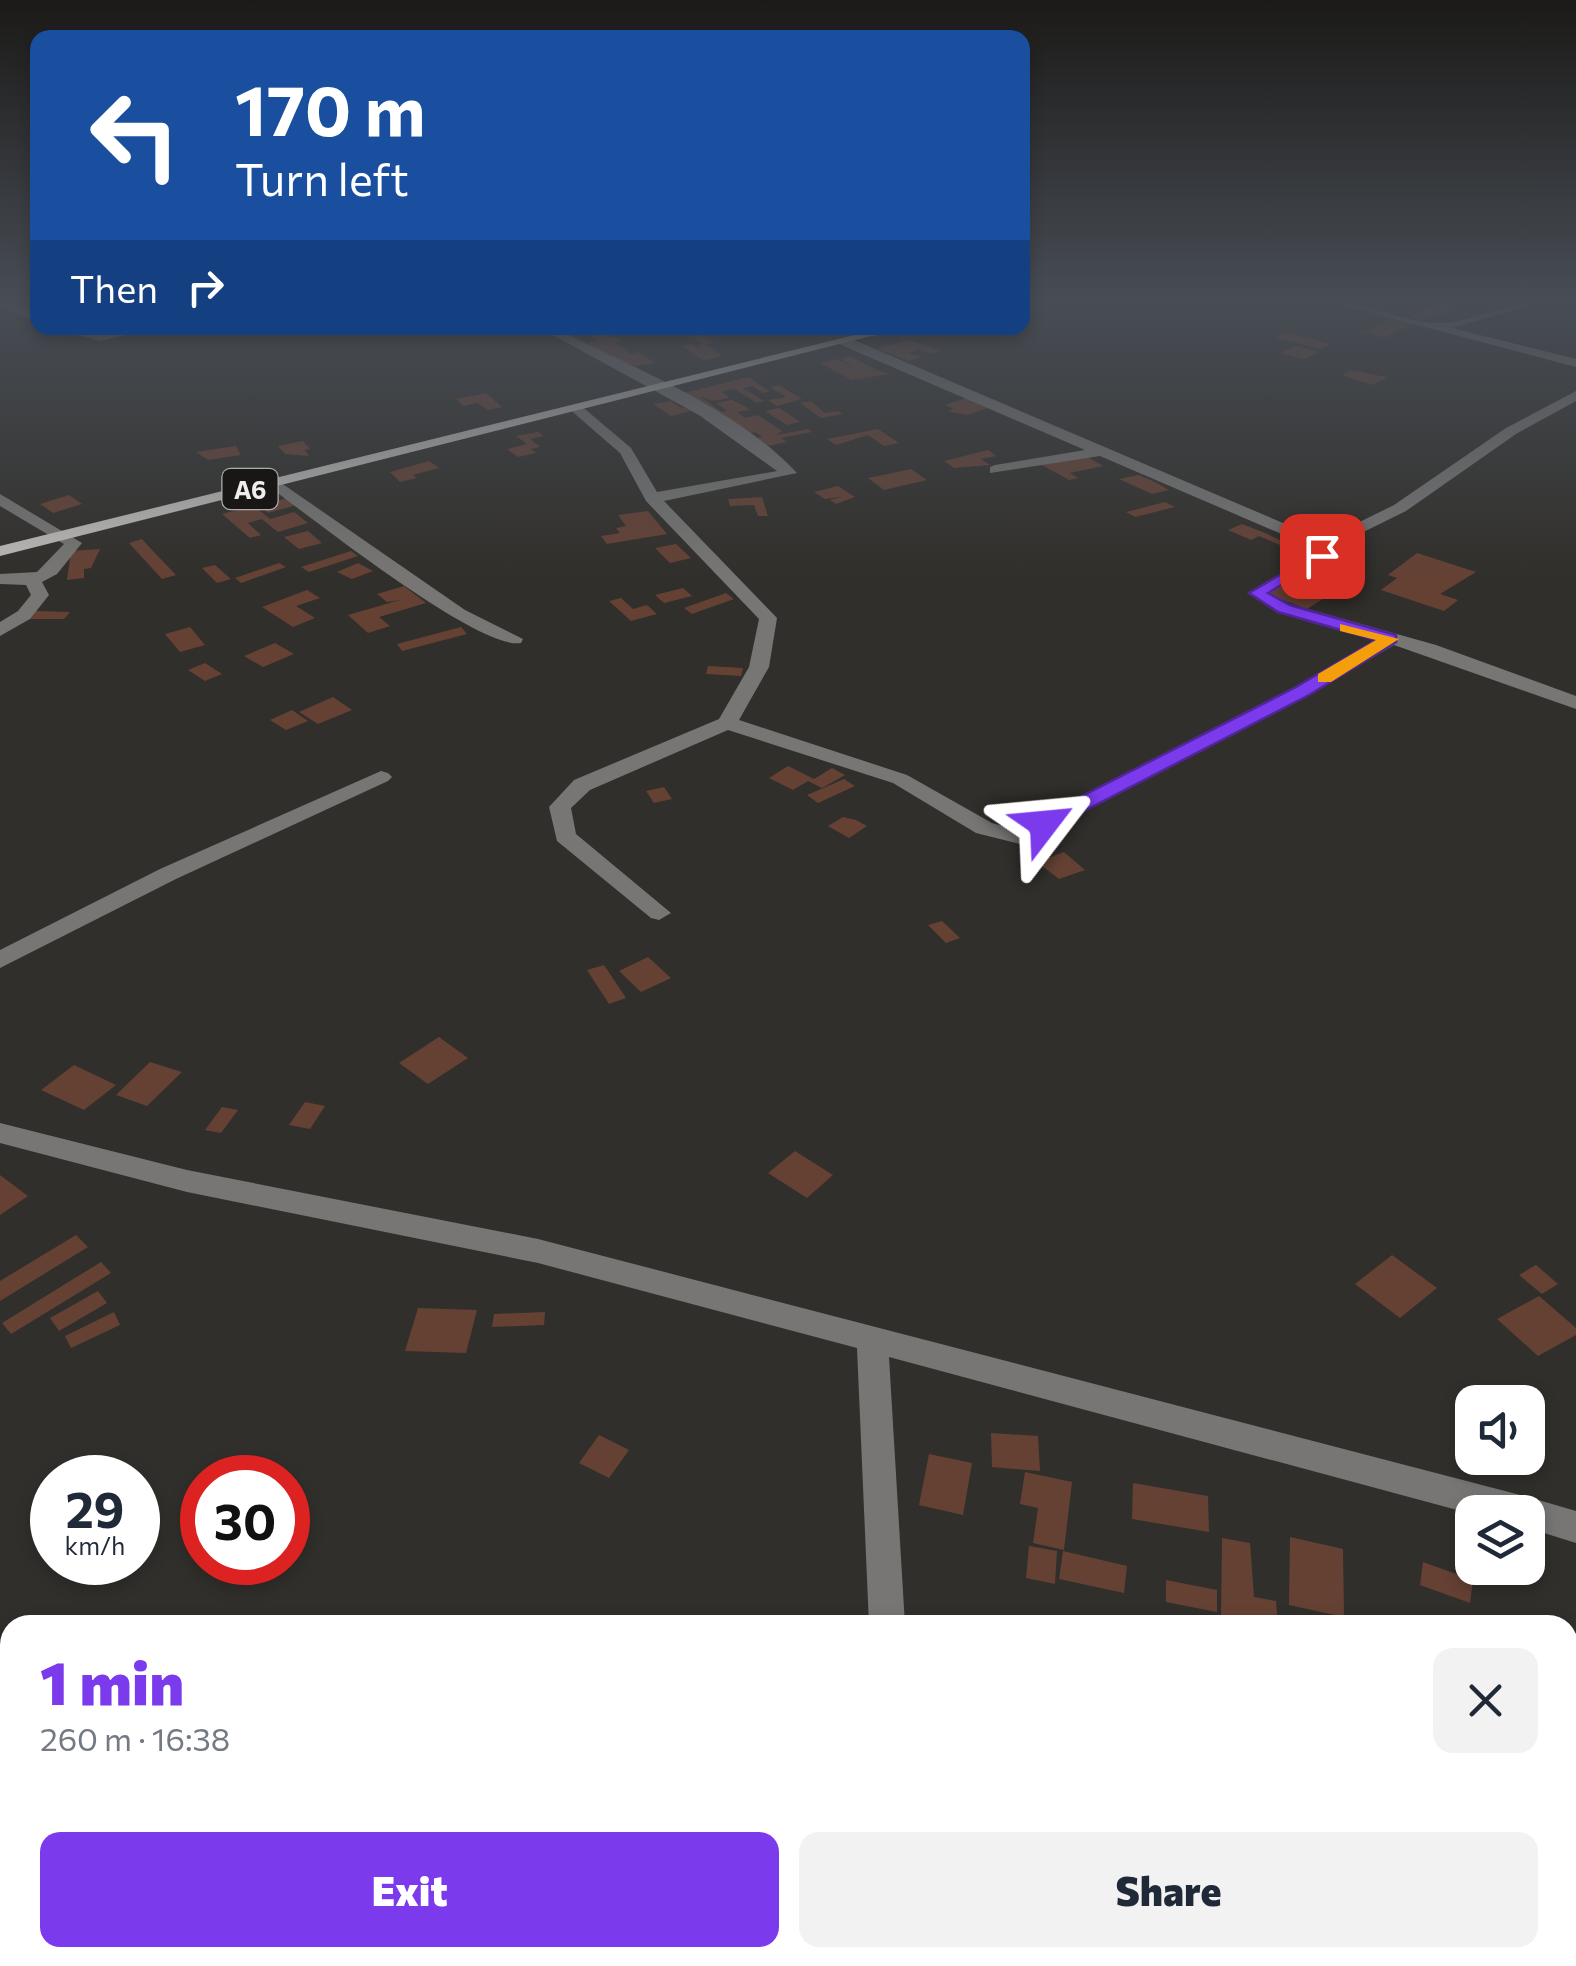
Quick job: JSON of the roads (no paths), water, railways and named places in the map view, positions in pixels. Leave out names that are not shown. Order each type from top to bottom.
[{"type":"main road","name":"A6","points":[[0,551],[625,395]]},
{"type":"street","points":[[652,498],[789,473],[769,454],[672,395]]},
{"type":"street","points":[[972,395],[1323,546],[1400,508],[1511,431],[1575,395]]},
{"type":"street","points":[[574,408],[626,451],[652,498],[768,618],[759,666],[727,723],[582,784],[560,807],[565,836],[659,914]]},
{"type":"street","points":[[995,470],[1104,450]]},
{"type":"street","points":[[274,483],[459,614],[514,640]]},
{"type":"street","points":[[0,499],[74,543],[56,566],[34,582],[0,579]]},
{"type":"street","points":[[1323,546],[1322,556],[1257,593],[1284,608],[1429,649],[1576,702]]},
{"type":"street","points":[[0,630],[24,616],[40,595],[34,582]]},
{"type":"street","points":[[727,723],[900,779],[984,828],[1020,837],[1302,691],[1390,639]]},
{"type":"street","points":[[0,960],[168,874],[382,776]]},
{"type":"street","points":[[0,1133],[187,1181],[538,1251],[1459,1495]]},
{"type":"street","points":[[872,1337],[886,1615]]},
{"type":"street","points":[[1545,1518],[1576,1526]]}]
